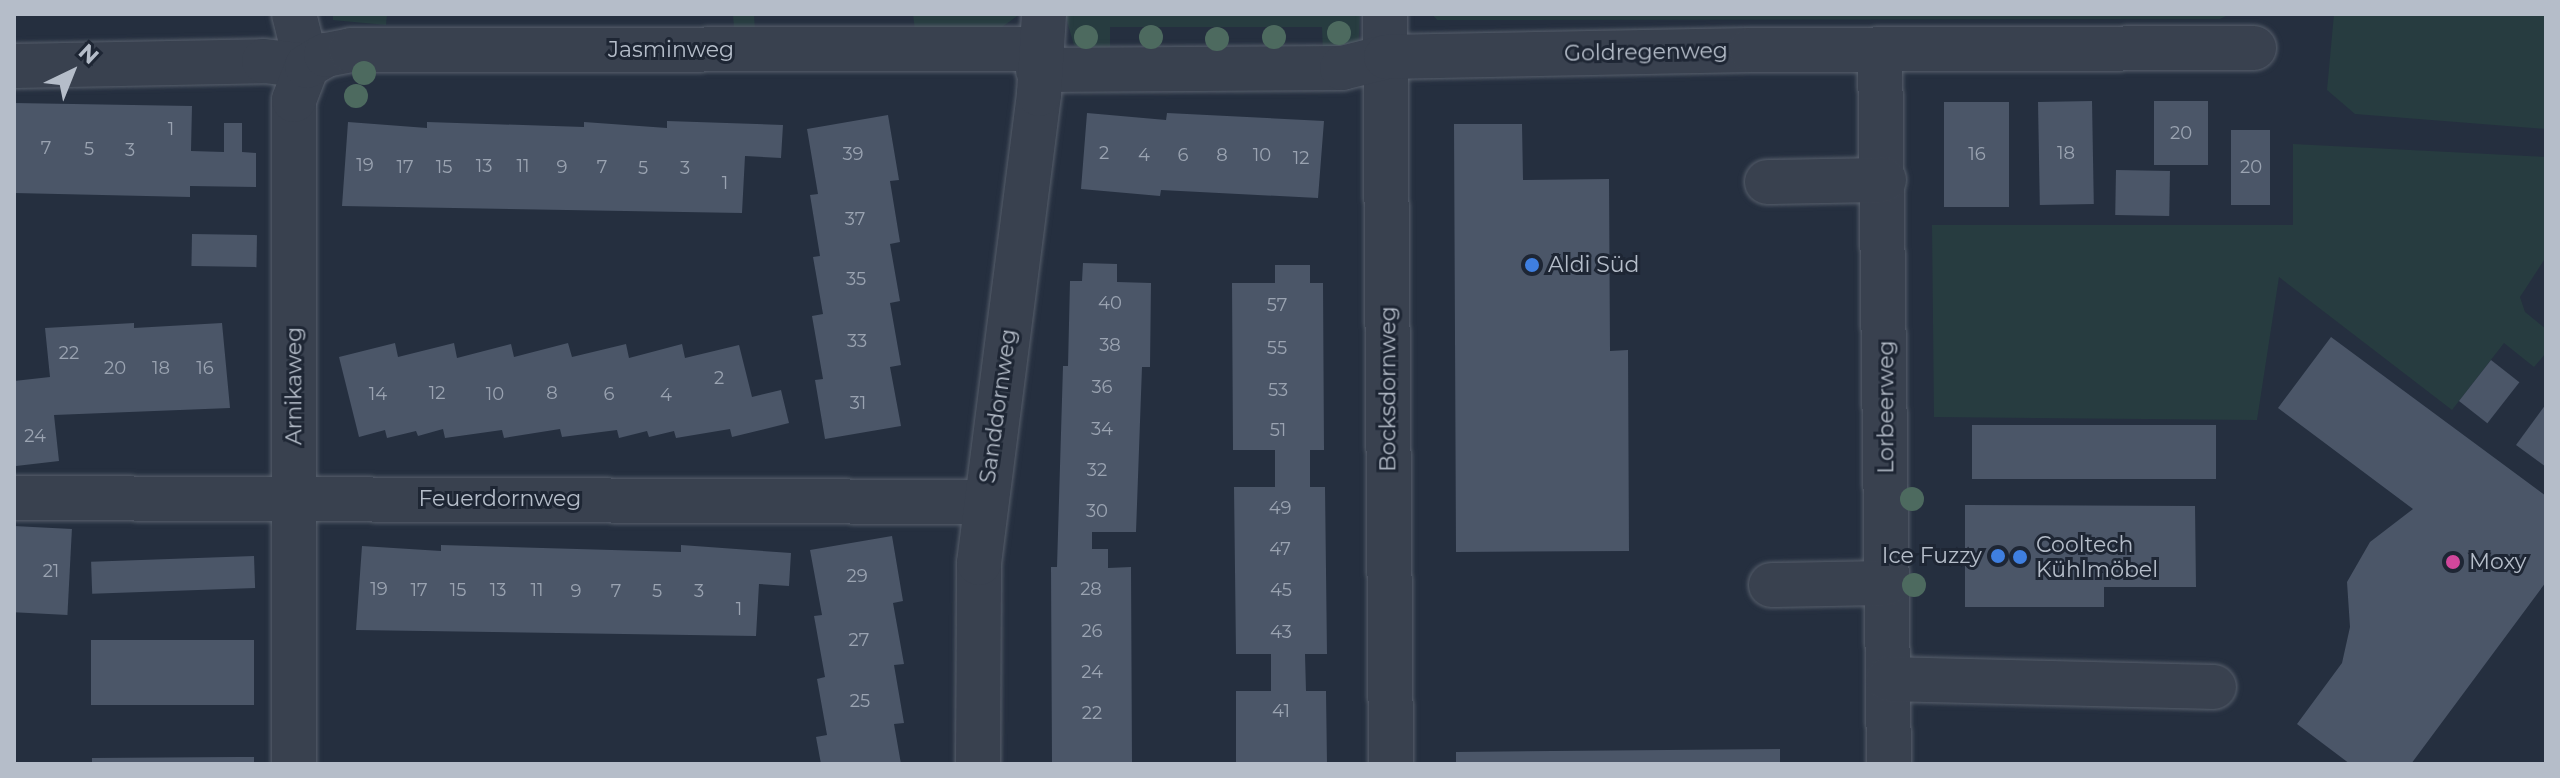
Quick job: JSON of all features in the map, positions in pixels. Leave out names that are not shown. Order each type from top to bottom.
[{"type":"street","points":[[14,66],[162,66],[264,61],[307,66],[294,14]]},
{"type":"street","name":"Bocksdornweg","points":[[1385,14],[1391,764]]},
{"type":"street","name":"Jasminweg","points":[[307,66],[326,55],[351,50],[1040,44]]},
{"type":"street","name":"Goldregenweg","points":[[1040,44],[1342,68],[1386,57],[2254,48]]},
{"type":"street","name":"Sanddornweg","points":[[978,764],[979,563],[1040,44]]},
{"type":"street","name":"Lorbeerweg","points":[[1880,50],[1889,764]]},
{"type":"street","name":"Arnikaweg","points":[[294,764],[294,100],[307,66]]},
{"type":"street","points":[[1767,182],[1884,180]]},
{"type":"street","name":"Feuerdornweg","points":[[14,498],[985,502]]},
{"type":"street","points":[[1771,585],[1888,583]]},
{"type":"street","points":[[1888,679],[2214,687]]},
{"type":"green space","points":[[333,14],[387,14],[386,25],[333,20]]},
{"type":"green space","points":[[733,14],[754,14],[755,31],[734,29]]},
{"type":"green space","points":[[913,14],[1020,14],[995,32],[915,31]]},
{"type":"green space","points":[[1065,14],[1360,14],[1358,52],[1323,55],[1322,27],[1110,27],[1110,55],[1090,54],[1074,45]]},
{"type":"green space","points":[[1432,14],[2230,14],[2220,19],[1437,20]]},
{"type":"green space","points":[[2334,14],[2546,14],[2546,129],[2355,114],[2327,90]]},
{"type":"green space","points":[[2293,144],[2546,157],[2546,257],[2520,297],[2525,312],[2546,329],[2546,353],[2534,367],[2504,343],[2452,410],[2279,277],[2257,420],[1934,417],[1932,225],[2293,225]]},
{"type":"building","points":[[2092,101],[2094,204],[2040,205],[2038,102]]},
{"type":"building","points":[[2154,101],[2208,101],[2208,165],[2154,165]]},
{"type":"building","points":[[1944,102],[2009,102],[2009,207],[1944,207]]},
{"type":"building","points":[[14,103],[192,106],[191,151],[224,152],[224,123],[242,123],[242,152],[256,153],[256,187],[190,186],[190,197],[14,193]]},
{"type":"building","points":[[1087,113],[1166,120],[1167,113],[1324,121],[1318,198],[1161,190],[1160,196],[1081,189]]},
{"type":"building","points":[[888,115],[899,180],[890,181],[900,242],[890,244],[900,301],[890,303],[901,365],[890,367],[901,426],[825,439],[815,380],[823,379],[812,316],[823,314],[813,257],[820,256],[810,195],[818,194],[807,129]]},
{"type":"building","points":[[667,121],[783,125],[781,158],[745,156],[742,213],[342,206],[348,122],[427,128],[427,122],[584,127],[584,122],[667,128]]},
{"type":"building","name":"Aldi Süd","points":[[1454,124],[1522,124],[1523,180],[1609,179],[1610,351],[1628,350],[1629,551],[1456,552]]},
{"type":"building","points":[[2231,130],[2270,130],[2270,205],[2231,205]]},
{"type":"building","points":[[2116,170],[2170,171],[2169,216],[2115,215]]},
{"type":"building","points":[[192,234],[257,235],[256,267],[191,266]]},
{"type":"building","points":[[1083,263],[1117,264],[1117,282],[1151,283],[1150,367],[1142,367],[1136,532],[1092,532],[1092,549],[1108,549],[1108,568],[1131,567],[1132,764],[1052,764],[1051,567],[1057,567],[1063,366],[1068,366],[1070,281],[1082,281]]},
{"type":"building","points":[[1275,265],[1310,265],[1310,283],[1323,283],[1324,450],[1310,450],[1310,487],[1325,487],[1327,654],[1305,654],[1306,691],[1326,691],[1327,764],[1236,764],[1236,691],[1271,691],[1271,654],[1236,654],[1234,487],[1275,487],[1275,450],[1233,450],[1232,283],[1275,283]]},
{"type":"building","points":[[134,323],[134,328],[222,323],[230,408],[54,415],[59,461],[16,466],[14,381],[50,377],[45,328]]},
{"type":"building","name":"Moxy","points":[[2331,337],[2546,496],[2546,582],[2411,764],[2350,764],[2297,724],[2342,663],[2350,627],[2347,582],[2370,542],[2413,509],[2278,408]]},
{"type":"building","points":[[395,343],[398,357],[454,343],[457,358],[511,344],[514,357],[568,343],[572,357],[626,344],[629,358],[682,344],[685,358],[739,345],[752,397],[781,390],[789,423],[732,437],[730,429],[676,438],[674,431],[649,437],[647,431],[619,438],[617,430],[562,437],[560,429],[504,438],[502,430],[445,438],[443,429],[418,436],[416,431],[387,438],[385,430],[359,437],[339,357]]},
{"type":"building","points":[[2491,360],[2519,382],[2487,423],[2459,401]]},
{"type":"building","points":[[2546,404],[2546,467],[2516,445]]},
{"type":"building","points":[[1972,425],[2216,425],[2216,479],[1972,479]]},
{"type":"building","points":[[1965,505],[2195,506],[2196,587],[2104,587],[2104,607],[1965,607]]},
{"type":"building","points":[[14,526],[72,529],[67,615],[14,612]]},
{"type":"building","points":[[892,536],[903,601],[893,603],[904,664],[894,665],[904,723],[894,724],[901,764],[821,764],[816,737],[827,735],[817,679],[825,677],[814,616],[822,615],[810,550]]},
{"type":"building","points":[[441,545],[681,552],[681,545],[791,553],[789,586],[759,584],[756,636],[356,630],[362,546],[441,551]]},
{"type":"building","points":[[254,556],[255,588],[92,594],[91,562]]},
{"type":"building","points":[[91,640],[254,640],[254,705],[91,705]]},
{"type":"building","points":[[1780,749],[1780,764],[1456,764],[1456,752]]},
{"type":"building","points":[[254,757],[254,764],[92,764],[92,758]]},
{"type":"place","name":"Aldi Süd","points":[[1532,265]]},
{"type":"place","name":"Ice Fuzzy","points":[[1998,556]]},
{"type":"place","name":"Cooltech Kühlmöbel","points":[[2020,557]]},
{"type":"place","name":"Moxy","points":[[2453,562]]}]
